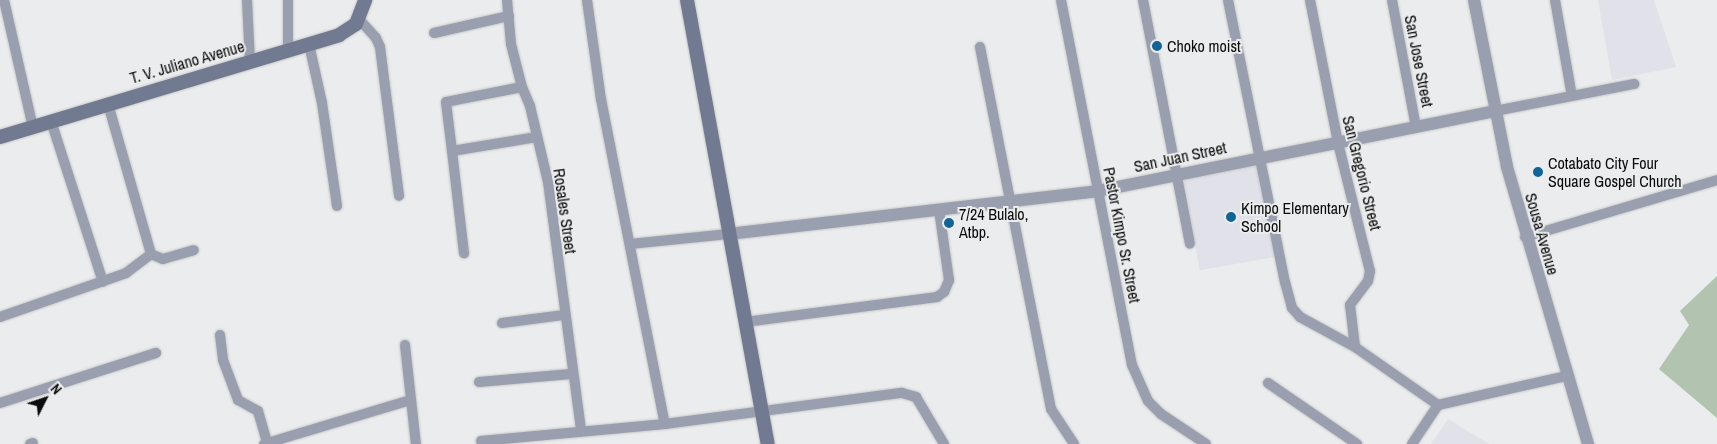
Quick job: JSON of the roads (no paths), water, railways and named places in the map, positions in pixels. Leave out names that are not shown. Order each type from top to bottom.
[{"type":"main road","points":[[359,19],[365,0]]},
{"type":"main road","points":[[687,0],[728,234],[768,444]]},
{"type":"main road","name":"T. V. Juliano Avenue","points":[[0,137],[346,32],[359,19]]},
{"type":"street","points":[[4,0],[33,128]]},
{"type":"street","points":[[247,0],[250,62]]},
{"type":"street","points":[[288,0],[288,50]]},
{"type":"street","name":"Rosales Street","points":[[507,0],[511,44],[522,87],[530,106],[548,182],[571,374],[581,430]]},
{"type":"street","points":[[587,0],[601,99],[665,424]]},
{"type":"street","name":"Pastor Kimpo Sr. Street","points":[[1062,0],[1098,192],[1138,384],[1148,401],[1161,414],[1191,440],[1206,444]]},
{"type":"street","points":[[1143,0],[1190,244]]},
{"type":"street","points":[[1228,0],[1292,308],[1312,326],[1355,347],[1438,405]]},
{"type":"street","name":"San Gregorio Street","points":[[1310,0],[1338,143],[1370,271],[1368,281],[1350,305],[1355,347]]},
{"type":"street","name":"San Jose Street","points":[[1392,0],[1416,127]]},
{"type":"street","name":"Sousa Avenue","points":[[1474,0],[1495,112],[1525,237],[1588,444]]},
{"type":"street","points":[[1555,0],[1572,96]]},
{"type":"street","points":[[434,33],[509,16]]},
{"type":"street","points":[[359,19],[376,38],[380,47],[399,196]]},
{"type":"street","points":[[309,44],[322,103],[338,206]]},
{"type":"street","points":[[980,47],[1013,204],[1051,409],[1074,444]]},
{"type":"street","name":"San Juan Street","points":[[728,234],[939,210],[1013,204],[1098,192],[1176,174],[1634,84]]},
{"type":"street","points":[[464,253],[446,102],[522,87]]},
{"type":"street","points":[[108,104],[151,254]]},
{"type":"street","points":[[51,122],[103,282]]},
{"type":"street","points":[[452,151],[537,137]]},
{"type":"street","points":[[1525,237],[1717,180]]},
{"type":"street","points":[[745,322],[937,297],[944,292],[949,280],[939,210]]},
{"type":"street","points":[[630,244],[728,234]]},
{"type":"street","points":[[151,254],[163,259],[194,250]]},
{"type":"street","points":[[0,317],[103,282],[140,266],[151,254]]},
{"type":"street","points":[[502,323],[564,315]]},
{"type":"street","points":[[220,335],[221,354],[238,400],[258,411],[266,443],[412,400]]},
{"type":"street","points":[[405,345],[416,444]]},
{"type":"street","points":[[0,403],[156,354]]},
{"type":"street","points":[[479,382],[571,374]]},
{"type":"street","points":[[1412,444],[1438,405],[1567,376]]},
{"type":"street","points":[[1268,383],[1358,444]]},
{"type":"street","points":[[481,441],[581,430],[665,424],[910,395],[916,397],[923,406],[944,444]]},
{"type":"place","name":"Choko moist","points":[[1157,46]]},
{"type":"place","name":"Cotabato City Four Square Gospel Church","points":[[1538,172]]},
{"type":"place","name":"Kimpo Elementary School","points":[[1231,217]]},
{"type":"place","name":"7/24 Bulalo, Atbp.","points":[[949,223]]}]
